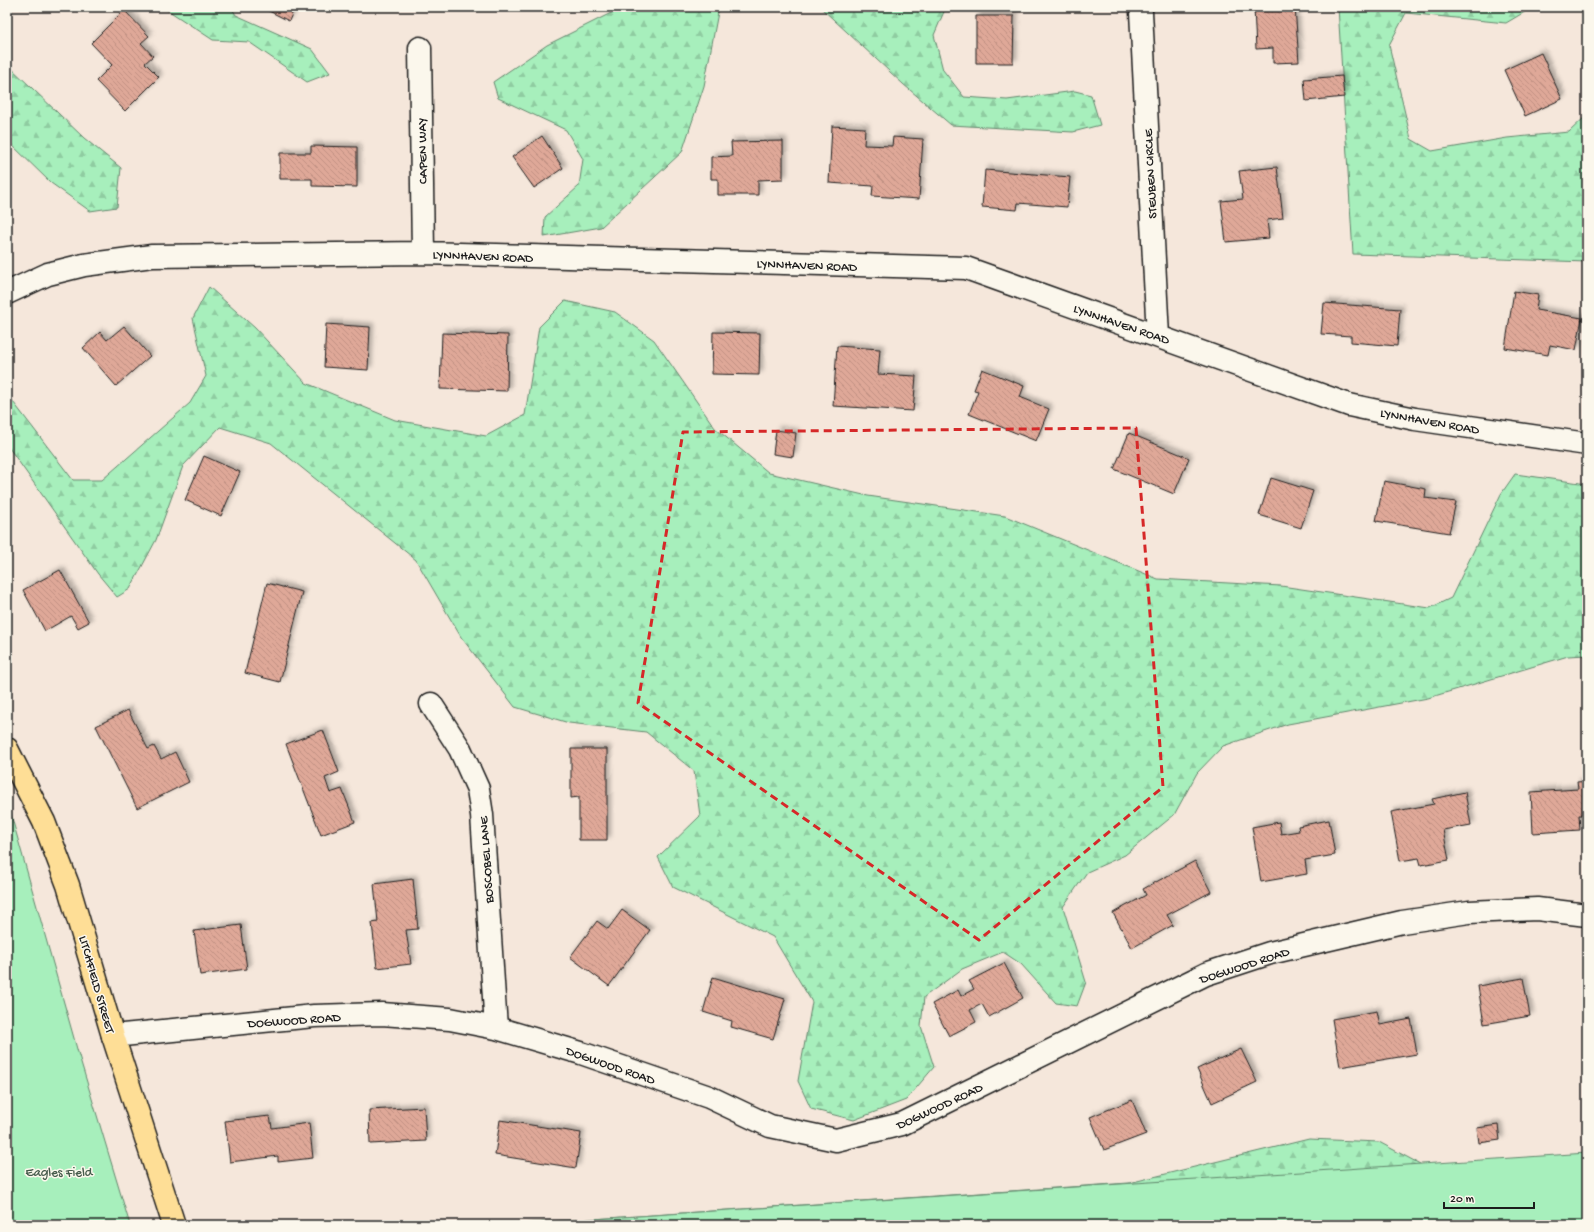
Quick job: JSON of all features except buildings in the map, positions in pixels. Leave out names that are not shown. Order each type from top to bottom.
[{"type":"main road","name":"LITCHFIELD STREET","points":[[7,749],[44,822],[68,885],[113,1036],[174,1225]]},
{"type":"street","name":"STEUBEN CIRCLE","points":[[1141,12],[1158,336]]},
{"type":"street","name":"CAPEN WAY","points":[[420,48],[423,253]]},
{"type":"street","name":"LYNNHAVEN ROAD","points":[[7,293],[48,274],[84,265],[152,256],[423,253],[966,268],[1349,405],[1415,419],[1587,444]]},
{"type":"street","name":"BOSCOBEL LANE","points":[[431,704],[460,749],[478,789],[482,815],[496,1028]]},
{"type":"street","name":"DOGWOOD ROAD","points":[[113,1036],[314,1016],[382,1014],[450,1019],[496,1028],[581,1053],[702,1095],[770,1126],[836,1140],[902,1124],[1206,974],[1270,953],[1402,922],[1469,912],[1537,909],[1587,914]]},
{"type":"highlighted area","points":[[1136,428],[1163,787],[979,940],[638,703],[683,432]]},
{"type":"green space","points":[[163,7],[231,7],[236,15],[312,49],[330,73],[307,82],[249,42],[213,40]]},
{"type":"green space","points":[[623,7],[719,7],[704,86],[682,152],[601,227],[544,237],[545,217],[579,186],[583,159],[566,130],[498,98],[493,82],[547,45]]},
{"type":"green space","points":[[820,7],[946,7],[934,35],[943,70],[964,97],[1007,100],[1075,91],[1091,95],[1100,125],[1073,132],[951,125],[903,84]]},
{"type":"green space","points":[[1338,7],[1533,7],[1506,23],[1406,13],[1389,45],[1411,139],[1432,151],[1507,138],[1569,132],[1587,115],[1587,262],[1353,254]]},
{"type":"green space","points":[[7,64],[84,138],[121,168],[117,207],[90,211],[51,183],[7,140]]},
{"type":"green space","points":[[209,287],[255,328],[306,383],[395,420],[486,436],[525,415],[539,327],[565,301],[615,312],[654,340],[715,428],[769,473],[868,496],[1005,516],[1158,579],[1281,586],[1430,608],[1451,598],[1501,494],[1515,474],[1587,484],[1587,655],[1568,656],[1428,698],[1288,724],[1223,746],[1197,773],[1174,815],[1125,855],[1087,872],[1063,907],[1086,982],[1077,1006],[1056,1003],[1021,964],[1003,952],[962,969],[924,997],[921,1026],[934,1067],[906,1100],[854,1120],[811,1109],[798,1081],[812,1002],[773,937],[673,887],[658,857],[700,816],[694,771],[646,732],[569,723],[515,707],[461,637],[416,560],[271,443],[220,427],[183,466],[156,540],[130,589],[117,597],[98,574],[7,445],[7,394],[73,480],[102,480],[190,403],[206,376],[193,318]]},
{"type":"green space","name":"Eagles Field","points":[[7,806],[10,811],[77,1049],[130,1225],[7,1225]]},
{"type":"green space","points":[[1309,1139],[1379,1142],[1420,1164],[1463,1225],[503,1225],[1129,1183]]},
{"type":"green space","points":[[1587,1153],[1587,1225],[503,1225]]}]
